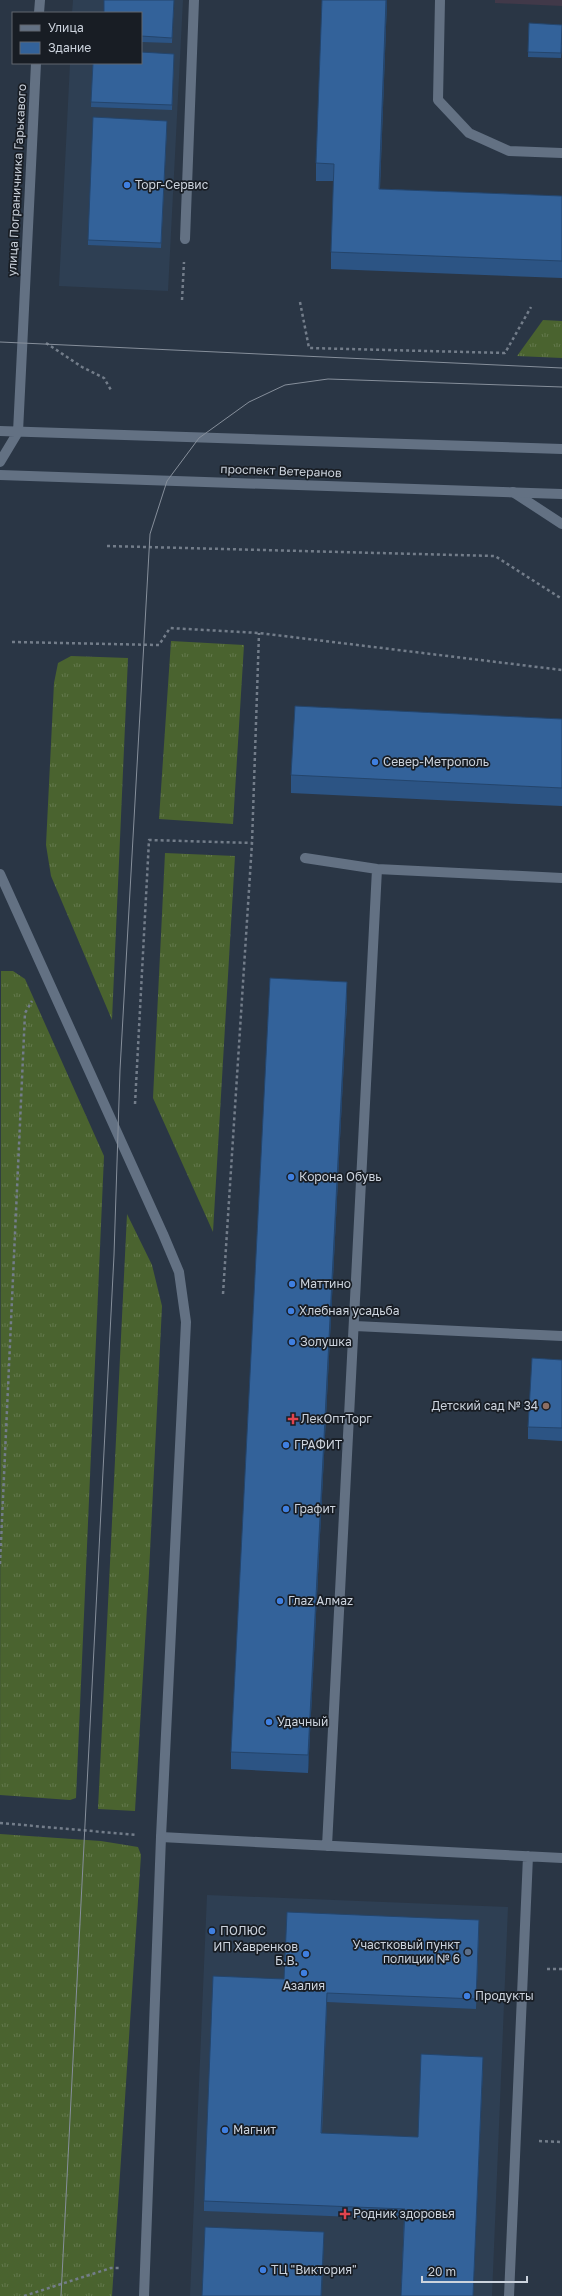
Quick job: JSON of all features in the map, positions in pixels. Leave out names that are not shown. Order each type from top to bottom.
[{"type":"street","points":[[39,12],[40,0]]},
{"type":"street","points":[[185,239],[194,0]]},
{"type":"street","points":[[440,0],[438,100],[469,133],[509,150],[562,153]]},
{"type":"street","name":"улица Пограничника Гарькавого","points":[[0,462],[18,432],[36,64]]},
{"type":"street","points":[[0,431],[562,450]]},
{"type":"street","name":"проспект Ветеранов","points":[[0,475],[562,494]]},
{"type":"street","points":[[513,492],[562,524]]},
{"type":"street","points":[[305,858],[377,869],[562,878]]},
{"type":"street","points":[[327,1846],[355,1326],[377,869]]},
{"type":"street","points":[[0,874],[163,1234],[179,1272],[184,1297],[186,1322],[161,1837],[144,2296]]},
{"type":"street","points":[[355,1326],[562,1336]]},
{"type":"street","points":[[161,1837],[562,1858]]},
{"type":"street","points":[[509,2296],[528,1856]]},
{"type":"path","points":[[182,300],[185,239]]},
{"type":"path","points":[[300,302],[309,348],[506,353],[531,307]]},
{"type":"path","points":[[46,336],[46,344],[82,367],[104,378],[111,390]]},
{"type":"path","points":[[107,546],[495,556],[562,599]]},
{"type":"path","points":[[12,642],[159,645],[170,628],[259,633],[562,670]]},
{"type":"path","points":[[223,1294],[252,844],[259,633]]},
{"type":"path","points":[[135,1104],[149,840],[252,844]]},
{"type":"path","points":[[0,1564],[25,1013],[36,996]]},
{"type":"path","points":[[0,1823],[161,1837]]},
{"type":"path","points":[[24,2296],[112,2268],[126,2268]]},
{"type":"shaded area","points":[[73,0],[183,0],[168,291],[59,286],[70,64],[142,64],[142,12],[72,12]]},
{"type":"shaded area","points":[[495,0],[562,0],[562,6],[495,3]]},
{"type":"shaded area","points":[[207,1895],[508,1907],[492,2296],[190,2296]]},
{"type":"green space","points":[[543,320],[562,321],[562,358],[517,356]]},
{"type":"green space","points":[[171,641],[244,645],[233,824],[159,819]]},
{"type":"green space","points":[[71,656],[128,658],[112,1020],[51,876],[46,845],[54,683],[58,663]]},
{"type":"green space","points":[[165,853],[235,856],[213,1232],[153,1098]]},
{"type":"green space","points":[[1,971],[13,971],[25,979],[104,1156],[76,1798],[70,1800],[0,1795]]},
{"type":"green space","points":[[127,1214],[152,1265],[162,1306],[149,1573],[135,1811],[98,1809]]},
{"type":"green space","points":[[0,1834],[101,1841],[138,1847],[141,1855],[112,2296],[0,2296]]},
{"type":"building","points":[[104,0],[174,0],[172,38],[142,36],[142,12],[104,12]]},
{"type":"building","points":[[322,0],[386,0],[379,189],[562,196],[562,261],[331,252],[334,164],[316,163]]},
{"type":"building","points":[[529,23],[562,25],[561,53],[528,52]]},
{"type":"building","points":[[142,52],[174,54],[172,105],[91,102],[93,64],[142,64]]},
{"type":"building","name":"Торг-Сервис","points":[[93,117],[167,121],[161,243],[88,240]]},
{"type":"building","points":[[295,706],[562,719],[562,788],[291,775]]},
{"type":"building","points":[[270,978],[347,982],[308,1755],[231,1752]]},
{"type":"building","name":"Детский сад № 34","points":[[532,1358],[562,1360],[562,1428],[528,1427]]},
{"type":"building","points":[[287,1912],[479,1920],[476,1999],[327,1993],[321,2133],[418,2137],[421,2054],[483,2057],[473,2296],[401,2296],[405,2209],[204,2201],[213,1976],[284,1979]]},
{"type":"building","name":"ТЦ \"Виктория\"","points":[[205,2227],[324,2232],[321,2296],[202,2296]]},
{"type":"tram line","points":[[0,342],[562,368]]},
{"type":"tram line","points":[[61,2296],[114,1255],[120,1070],[150,534],[167,481],[199,438],[249,402],[285,385],[328,379],[562,387]]},
{"type":"place","name":"Торг-Сервис","points":[[127,185]]},
{"type":"place","name":"Север-Метрополь","points":[[375,762]]},
{"type":"place","name":"Корона Обувь","points":[[291,1177]]},
{"type":"place","name":"Маттино","points":[[292,1284]]},
{"type":"place","name":"Хлебная усадьба","points":[[291,1311]]},
{"type":"place","name":"Золушка","points":[[292,1342]]},
{"type":"place","name":"Детский сад № 34","points":[[546,1406]]},
{"type":"place","name":"ЛекОптТорг","points":[[293,1419]]},
{"type":"place","name":"ГРАФИТ","points":[[286,1445]]},
{"type":"place","name":"Графит","points":[[286,1509]]},
{"type":"place","name":"Глаz Алмаz","points":[[280,1601]]},
{"type":"place","name":"Удачный","points":[[269,1722]]},
{"type":"place","name":"ПОЛЮС","points":[[212,1931]]},
{"type":"place","name":"Участковый пункт полиции № 6","points":[[468,1952]]},
{"type":"place","name":"ИП Хавренков Б.В.","points":[[306,1954]]},
{"type":"place","name":"Азалия","points":[[304,1973]]},
{"type":"place","name":"Продукты","points":[[467,1996]]},
{"type":"place","name":"Магнит","points":[[225,2130]]},
{"type":"place","name":"Родник здоровья","points":[[345,2214]]},
{"type":"place","name":"ТЦ \"Виктория\"","points":[[263,2270]]}]
